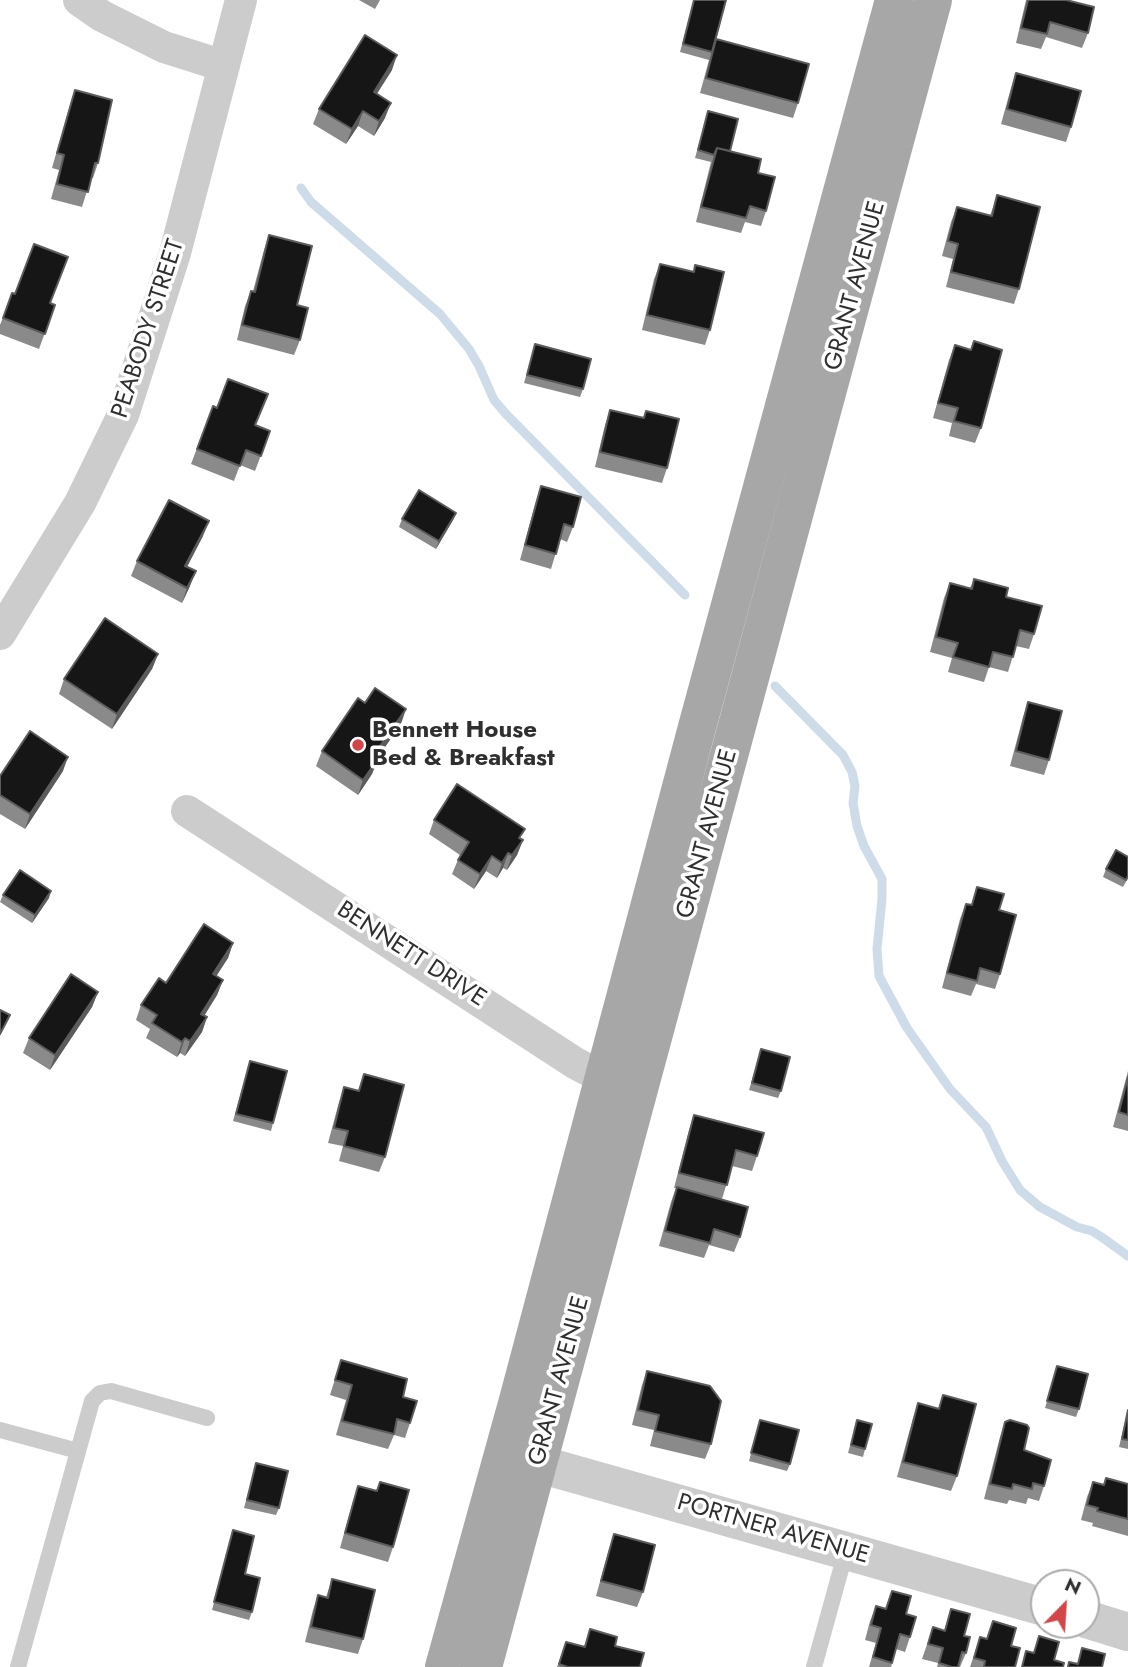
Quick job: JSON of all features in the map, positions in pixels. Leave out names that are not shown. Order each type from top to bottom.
[{"type":"main road","name":"GRANT AVENUE","points":[[483,1667],[520,1458],[518,1400],[894,0]]},
{"type":"main road","name":"GRANT AVENUE","points":[[444,1667],[520,1458],[637,1096],[933,0]]},
{"type":"street","points":[[79,0],[102,16],[164,47],[224,66]]},
{"type":"street","name":"PEABODY STREET","points":[[0,634],[80,503],[123,415],[175,253],[242,0]]},
{"type":"street","name":"BENNETT DRIVE","points":[[187,811],[564,1055],[637,1096]]},
{"type":"street","name":"PORTNER AVENUE","points":[[520,1458],[1030,1603]]},
{"type":"street","points":[[1100,1623],[1128,1632]]},
{"type":"lane","points":[[18,1667],[92,1401],[100,1393],[111,1391],[207,1418]]},
{"type":"lane","points":[[0,1430],[78,1451]]},
{"type":"lane","points":[[814,1667],[846,1550]]},
{"type":"building","points":[[694,0],[726,0],[712,52],[683,44]]},
{"type":"building","points":[[1028,0],[1066,0],[1094,7],[1088,33],[1050,22],[1047,34],[1021,28]]},
{"type":"building","points":[[365,35],[397,55],[374,92],[391,103],[379,121],[363,111],[352,129],[319,109]]},
{"type":"building","points":[[716,39],[809,64],[798,103],[706,78]]},
{"type":"building","points":[[1016,73],[1081,91],[1071,127],[1007,109]]},
{"type":"building","points":[[75,90],[112,100],[98,163],[95,163],[88,192],[57,184],[64,155],[57,153]]},
{"type":"building","points":[[708,111],[738,119],[730,151],[717,148],[714,155],[698,150]]},
{"type":"building","points":[[717,148],[761,159],[758,173],[775,177],[766,211],[750,206],[746,218],[701,207]]},
{"type":"building","points":[[997,195],[1040,207],[1019,289],[951,272],[958,244],[948,241],[957,207],[992,216]]},
{"type":"building","points":[[269,235],[312,246],[297,305],[308,308],[300,340],[242,325],[251,291],[255,292]]},
{"type":"building","points":[[34,244],[68,257],[50,303],[55,305],[45,334],[3,318]]},
{"type":"building","points":[[660,264],[694,272],[695,265],[724,272],[710,330],[647,315]]},
{"type":"building","points":[[974,341],[1002,350],[981,428],[954,421],[958,408],[938,403],[955,345],[971,350]]},
{"type":"building","points":[[535,344],[591,359],[583,389],[527,375]]},
{"type":"building","points":[[228,379],[268,394],[255,425],[270,431],[261,456],[246,450],[240,466],[197,449],[213,406],[217,408]]},
{"type":"building","points":[[610,410],[644,418],[646,411],[679,419],[667,468],[600,452]]},
{"type":"building","points":[[541,486],[581,497],[573,527],[564,524],[556,554],[525,545]]},
{"type":"building","points":[[419,490],[456,513],[439,541],[402,519]]},
{"type":"building","points":[[169,500],[209,521],[185,566],[196,571],[187,588],[137,561]]},
{"type":"building","points":[[974,579],[1008,588],[1006,597],[1042,606],[1034,634],[1020,630],[1013,657],[993,652],[989,667],[953,657],[958,643],[936,637],[950,583],[972,589]]},
{"type":"building","points":[[105,618],[158,654],[117,714],[64,679]]},
{"type":"building","name":"Bennett House Bed & Breakfast","points":[[375,688],[406,709],[373,756],[378,759],[363,780],[322,751],[358,698],[365,703]]},
{"type":"building","points":[[1028,702],[1062,711],[1049,760],[1016,751]]},
{"type":"building","points":[[30,731],[68,757],[30,814],[0,795],[0,776]]},
{"type":"building","points":[[457,784],[525,829],[519,838],[523,840],[512,855],[508,853],[502,863],[492,856],[480,874],[458,860],[469,842],[434,820]]},
{"type":"building","points":[[1116,850],[1128,857],[1126,880],[1106,869]]},
{"type":"building","points":[[20,870],[51,891],[35,915],[3,895]]},
{"type":"building","points":[[977,887],[1004,894],[999,910],[1016,915],[1000,974],[980,968],[977,981],[947,973],[966,904],[972,905]]},
{"type":"building","points":[[204,924],[233,943],[213,974],[223,980],[201,1014],[207,1017],[190,1041],[185,1038],[182,1042],[152,1023],[157,1015],[141,1005],[159,978],[166,983]]},
{"type":"building","points":[[71,974],[98,992],[55,1055],[29,1038]]},
{"type":"building","points":[[0,1010],[10,1015],[0,1034]]},
{"type":"building","points":[[761,1049],[790,1057],[781,1091],[752,1083]]},
{"type":"building","points":[[250,1061],[287,1071],[273,1123],[236,1114]]},
{"type":"building","points":[[364,1074],[404,1085],[385,1157],[344,1146],[348,1131],[334,1128],[344,1087],[359,1091]]},
{"type":"building","points":[[1128,1077],[1128,1115],[1119,1112]]},
{"type":"building","points":[[694,1115],[764,1133],[757,1156],[736,1150],[727,1185],[679,1173]]},
{"type":"building","points":[[677,1187],[748,1207],[740,1237],[714,1229],[710,1243],[665,1231]]},
{"type":"building","points":[[341,1360],[407,1379],[403,1397],[417,1401],[410,1423],[397,1419],[394,1434],[342,1421],[352,1385],[335,1380]]},
{"type":"building","points":[[1057,1366],[1088,1374],[1079,1409],[1047,1401]]},
{"type":"building","points":[[647,1371],[710,1386],[721,1401],[711,1444],[655,1431],[659,1415],[638,1410]]},
{"type":"building","points":[[943,1395],[976,1404],[957,1476],[903,1462],[918,1403],[939,1409]]},
{"type":"building","points":[[1128,1410],[1128,1440],[1122,1439]]},
{"type":"building","points":[[760,1420],[799,1430],[790,1464],[751,1453]]},
{"type":"building","points":[[857,1420],[872,1424],[865,1449],[851,1445]]},
{"type":"building","points":[[1010,1420],[1029,1428],[1024,1450],[1051,1460],[1044,1486],[1033,1483],[1032,1489],[1013,1484],[1012,1489],[990,1484],[1005,1422]]},
{"type":"building","points":[[256,1463],[288,1471],[279,1508],[247,1500]]},
{"type":"building","points":[[1106,1478],[1128,1484],[1128,1519],[1097,1511],[1098,1508],[1087,1505],[1093,1482],[1104,1485]]},
{"type":"building","points":[[380,1482],[409,1490],[393,1547],[345,1533],[358,1486],[377,1491]]},
{"type":"building","points":[[233,1530],[254,1536],[245,1574],[260,1578],[252,1612],[214,1602]]},
{"type":"building","points":[[614,1534],[655,1545],[643,1592],[601,1581]]},
{"type":"building","points":[[332,1579],[375,1590],[363,1639],[311,1627],[318,1595],[328,1598]]},
{"type":"building","points":[[892,1591],[911,1596],[906,1614],[916,1617],[910,1637],[900,1634],[892,1663],[873,1657],[881,1628],[871,1625],[876,1606],[886,1609]]},
{"type":"building","points":[[951,1609],[970,1614],[964,1636],[970,1637],[966,1653],[962,1652],[958,1667],[939,1663],[943,1648],[928,1644],[933,1627],[945,1631]]},
{"type":"building","points":[[993,1621],[1016,1628],[1011,1646],[1020,1648],[1015,1667],[984,1667],[985,1661],[974,1658],[980,1637],[987,1639]]},
{"type":"building","points":[[590,1629],[617,1637],[615,1646],[644,1653],[640,1667],[568,1667],[559,1664],[566,1642],[585,1647]]},
{"type":"building","points":[[1038,1639],[1059,1642],[1054,1660],[1064,1663],[1063,1667],[1022,1667],[1026,1651],[1034,1653]]},
{"type":"building","points":[[1082,1648],[1105,1654],[1102,1667],[1068,1667],[1069,1662],[1078,1664]]},
{"type":"waterway","points":[[301,188],[311,202],[440,314],[469,349],[494,400],[506,414],[685,595]]},
{"type":"waterway","points":[[775,686],[843,755],[852,772],[857,826],[864,846],[882,879],[877,949],[879,976],[907,1028],[950,1089],[986,1127],[1020,1190],[1040,1207],[1077,1227],[1092,1231],[1128,1256]]},
{"type":"place","name":"Bennett House Bed & Breakfast","points":[[358,745]]}]
